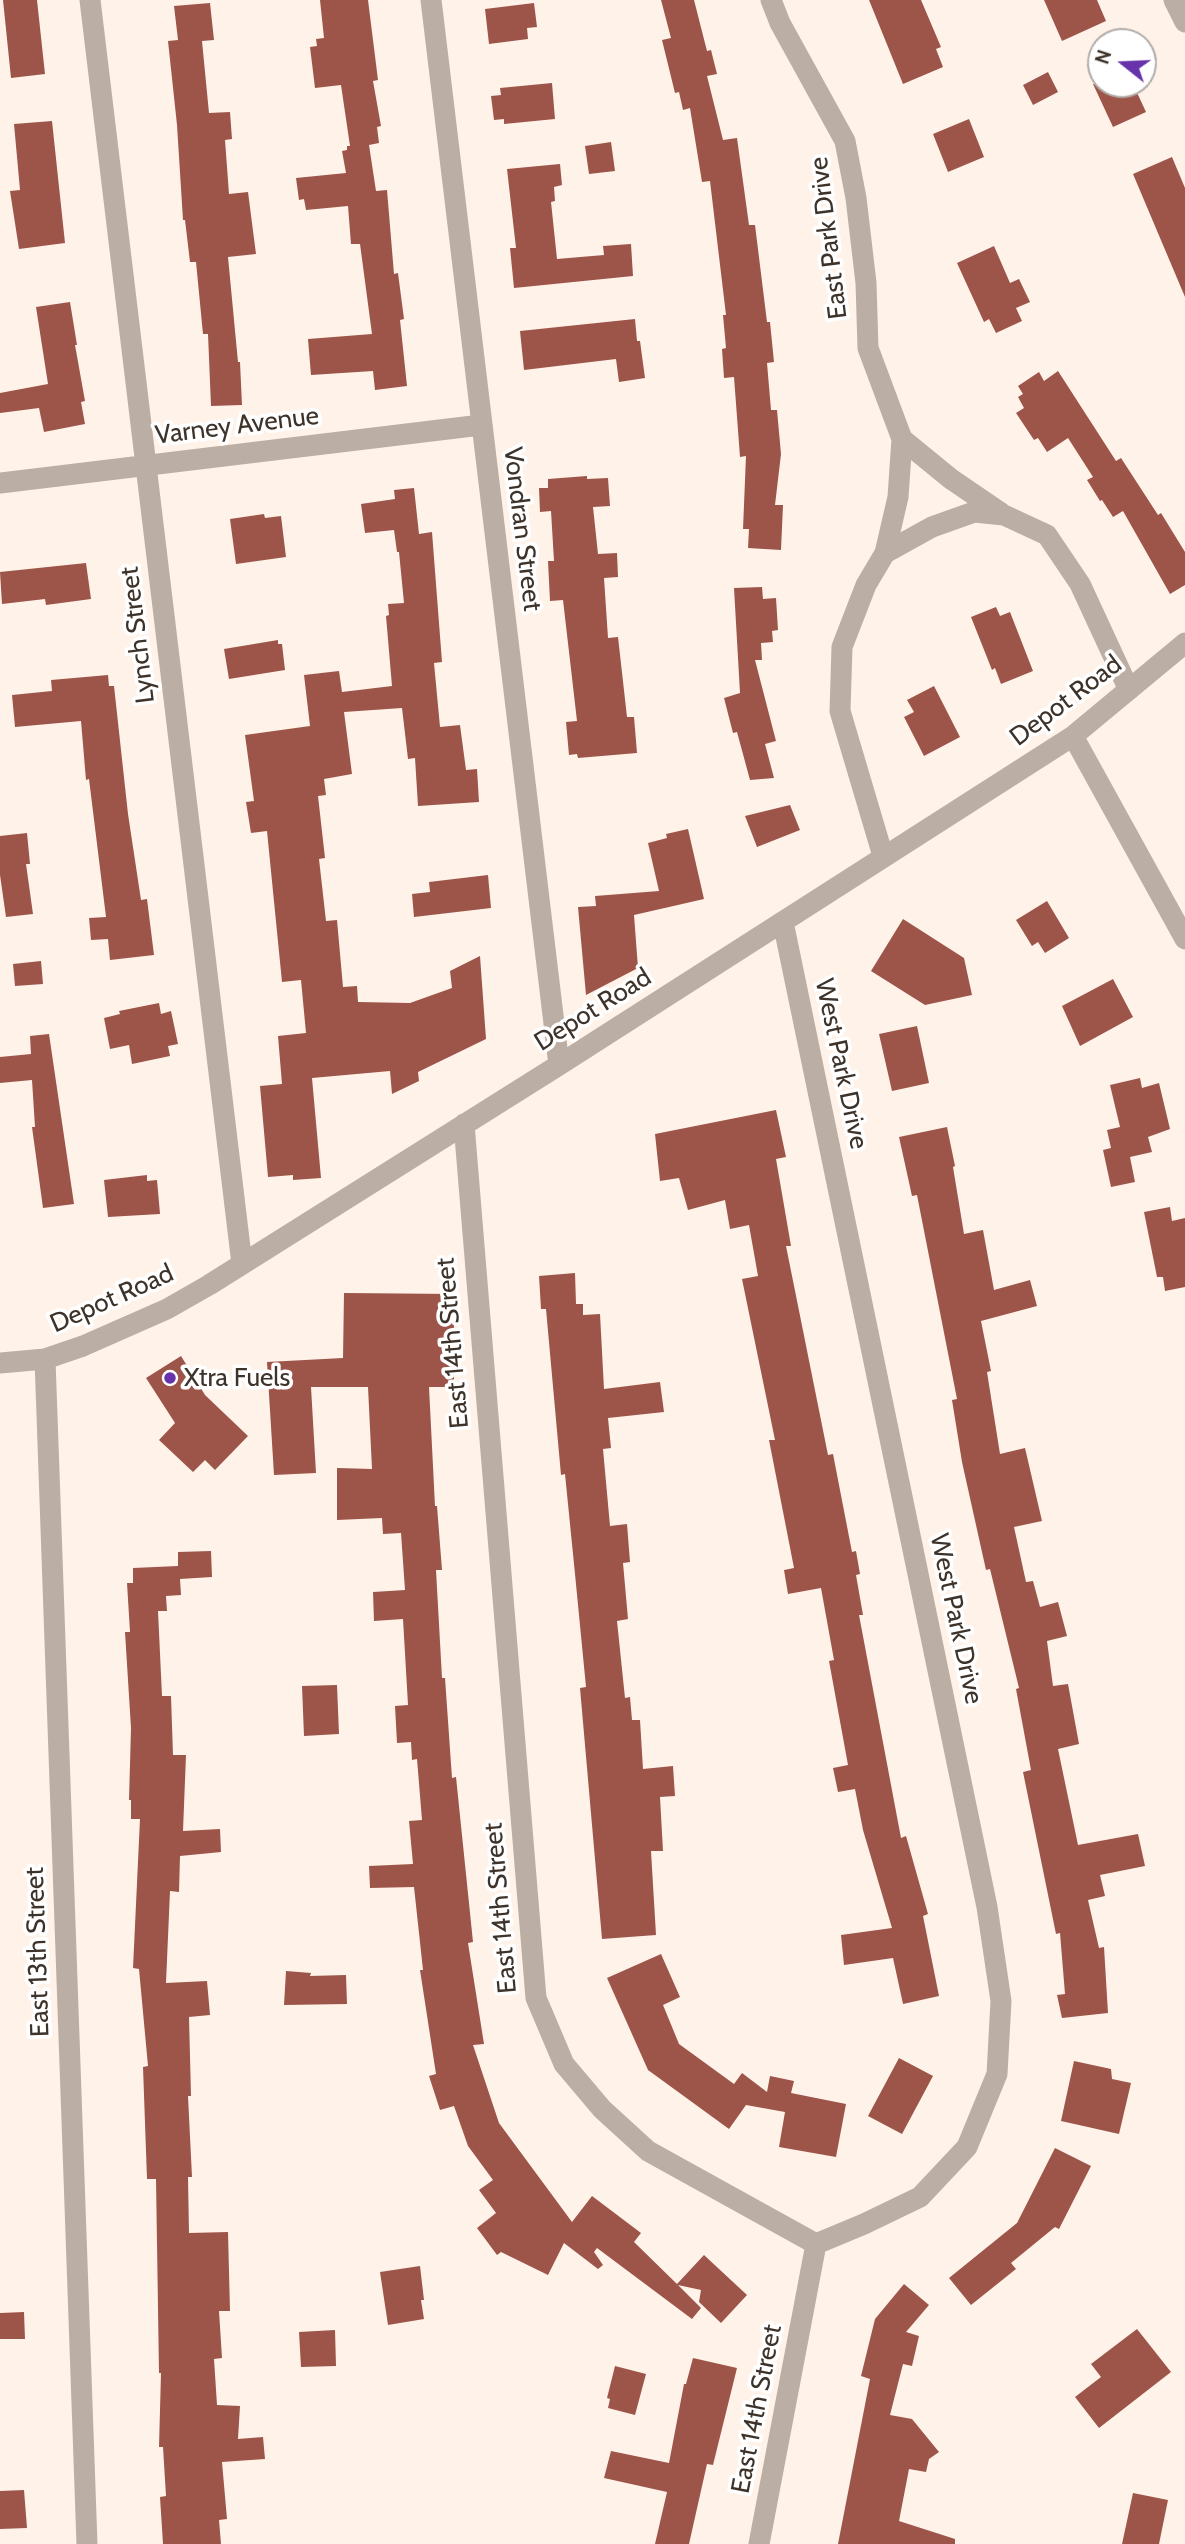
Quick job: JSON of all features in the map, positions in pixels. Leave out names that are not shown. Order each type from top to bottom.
[{"type":"street","name":"Lynch Street","points":[[90,0],[242,1264]]},
{"type":"street","name":"Vondran Street","points":[[431,0],[559,1065]]},
{"type":"street","name":"East Park Drive","points":[[771,0],[780,23],[845,141],[856,198],[864,271],[868,348],[902,439],[898,497],[885,554],[866,585],[842,647],[840,711],[883,856]]},
{"type":"street","points":[[1174,0],[1185,22]]},
{"type":"street","name":"Varney Avenue","points":[[0,483],[481,425]]},
{"type":"street","name":"East Park Drive","points":[[902,439],[951,479],[1004,515],[1047,535],[1080,584],[1129,690]]},
{"type":"street","name":"East Park Drive","points":[[885,554],[932,527],[974,512],[1004,515]]},
{"type":"street","name":"Depot Road","points":[[0,1363],[44,1359],[83,1346],[167,1309],[242,1264],[1073,736],[1185,643]]},
{"type":"street","points":[[1073,736],[1185,939]]},
{"type":"street","name":"West Park Drive","points":[[783,922],[987,1907],[1000,2001],[997,2074],[967,2147],[920,2197],[816,2244]]},
{"type":"street","name":"East 14th Street","points":[[464,1124],[536,1998],[564,2064],[602,2109],[648,2151],[816,2244],[759,2544]]},
{"type":"street","name":"East 13th Street","points":[[44,1359],[87,2544]]},
{"type":"building","points":[[3,0],[37,0],[45,74],[11,78]]},
{"type":"building","points":[[320,0],[368,0],[378,80],[373,81],[381,126],[377,127],[379,143],[369,145],[376,191],[387,190],[394,274],[398,273],[404,319],[400,320],[407,386],[375,390],[373,371],[311,375],[308,339],[372,334],[360,244],[351,244],[348,206],[306,210],[304,199],[299,200],[296,178],[346,173],[342,151],[350,146],[341,85],[315,88],[310,47],[317,46],[316,39],[324,38]]},
{"type":"building","points":[[661,0],[694,0],[707,51],[711,50],[717,74],[707,76],[723,140],[737,138],[749,225],[755,225],[767,322],[770,322],[774,362],[767,363],[771,410],[777,410],[781,454],[775,505],[783,505],[781,550],[748,548],[749,529],[743,529],[746,456],[740,457],[734,377],[724,378],[722,349],[726,348],[723,315],[726,315],[710,181],[702,182],[690,108],[683,110],[679,92],[675,93],[662,40],[671,38]]},
{"type":"building","points":[[869,0],[921,0],[941,47],[936,49],[943,67],[903,84]]},
{"type":"building","points":[[1044,0],[1097,0],[1106,21],[1062,41]]},
{"type":"building","points":[[210,3],[214,40],[202,41],[209,113],[230,112],[232,139],[225,140],[229,194],[248,192],[256,254],[228,257],[242,405],[211,406],[208,334],[203,334],[196,262],[190,262],[183,220],[168,41],[178,40],[174,6]]},
{"type":"building","points":[[534,3],[537,27],[527,28],[528,39],[489,44],[485,9]]},
{"type":"building","points":[[1048,72],[1058,92],[1033,105],[1023,85]]},
{"type":"building","points":[[552,83],[555,119],[504,124],[504,119],[494,120],[491,96],[501,95],[500,88]]},
{"type":"building","points":[[1100,98],[1140,98],[1146,112],[1113,127]]},
{"type":"building","points":[[969,119],[984,157],[948,172],[933,134]]},
{"type":"building","points":[[52,121],[65,243],[19,249],[10,191],[20,190],[14,124]]},
{"type":"building","points":[[611,142],[615,171],[589,174],[585,146]]},
{"type":"building","points":[[1172,157],[1185,188],[1185,297],[1133,174]]},
{"type":"building","points":[[560,164],[562,185],[554,187],[555,201],[551,202],[557,259],[604,255],[603,246],[631,244],[633,276],[514,288],[510,248],[516,248],[507,169]]},
{"type":"building","points":[[994,246],[1010,283],[1019,279],[1030,302],[1016,308],[1022,321],[996,333],[989,319],[984,322],[957,263]]},
{"type":"building","points":[[70,302],[85,401],[81,402],[85,424],[44,432],[39,408],[0,413],[0,393],[48,384],[36,307]]},
{"type":"building","points":[[635,319],[645,378],[619,382],[616,359],[524,370],[520,331]]},
{"type":"building","points":[[1058,371],[1116,461],[1121,458],[1158,515],[1161,513],[1185,552],[1185,585],[1170,594],[1123,511],[1113,517],[1102,500],[1100,501],[1087,480],[1093,477],[1068,438],[1047,452],[1038,438],[1034,440],[1016,413],[1024,408],[1018,397],[1023,394],[1018,386],[1039,372],[1044,381]]},
{"type":"building","points":[[587,476],[587,479],[608,478],[610,506],[593,507],[598,554],[617,553],[618,577],[604,578],[608,638],[618,637],[627,717],[634,717],[637,753],[578,758],[577,754],[569,755],[566,722],[577,721],[563,600],[550,601],[548,561],[554,561],[551,511],[540,512],[539,488],[548,488],[548,479]]},
{"type":"building","points":[[414,488],[419,534],[432,532],[442,662],[434,663],[440,727],[460,725],[466,770],[477,769],[479,802],[418,806],[415,758],[408,759],[402,708],[344,712],[352,774],[324,779],[326,795],[318,796],[325,858],[319,859],[326,921],[337,920],[343,987],[357,986],[358,1002],[410,1003],[452,988],[450,971],[480,956],[486,1039],[418,1072],[419,1081],[392,1094],[390,1071],[312,1078],[321,1178],[293,1180],[293,1175],[268,1177],[260,1086],[282,1084],[278,1036],[306,1033],[301,980],[282,982],[267,831],[251,833],[246,802],[254,801],[245,735],[310,726],[304,675],[339,671],[342,692],[392,686],[386,616],[389,615],[388,604],[404,603],[399,552],[394,530],[365,533],[361,504],[395,499],[394,490]]},
{"type":"building","points":[[264,514],[265,518],[281,516],[286,557],[236,564],[230,519]]},
{"type":"building","points":[[86,563],[91,599],[46,605],[45,599],[2,604],[0,572]]},
{"type":"building","points":[[762,587],[763,599],[776,598],[778,630],[772,631],[773,642],[761,643],[762,660],[755,660],[776,741],[765,744],[774,778],[750,780],[737,732],[733,733],[724,698],[740,693],[734,588]]},
{"type":"building","points":[[996,607],[1000,616],[1010,612],[1033,671],[1001,684],[995,668],[992,670],[971,617]]},
{"type":"building","points":[[278,640],[278,644],[282,644],[285,670],[229,679],[224,649]]},
{"type":"building","points":[[108,675],[109,686],[114,686],[128,814],[141,900],[147,899],[154,955],[110,960],[108,939],[91,940],[89,918],[106,917],[89,779],[86,780],[81,721],[15,727],[12,695],[52,691],[51,680]]},
{"type":"building","points":[[934,686],[960,737],[924,756],[904,717],[914,712],[907,700]]},
{"type":"building","points":[[790,805],[800,830],[757,847],[745,816]]},
{"type":"building","points":[[688,829],[704,899],[634,915],[638,968],[586,995],[578,907],[596,906],[595,896],[659,891],[648,843],[667,838],[666,834]]},
{"type":"building","points":[[27,833],[30,864],[26,864],[33,914],[6,917],[0,875],[0,836]]},
{"type":"building","points":[[488,875],[491,908],[414,917],[412,894],[430,892],[429,882]]},
{"type":"building","points":[[1047,901],[1069,938],[1045,953],[1038,942],[1032,946],[1016,920]]},
{"type":"building","points":[[903,919],[964,958],[972,995],[925,1005],[871,971]]},
{"type":"building","points":[[41,961],[43,984],[15,986],[13,964]]},
{"type":"building","points":[[1113,979],[1133,1017],[1080,1046],[1062,1006]]},
{"type":"building","points":[[159,1003],[161,1014],[171,1011],[178,1044],[168,1046],[170,1056],[132,1064],[129,1045],[110,1049],[104,1018],[120,1014],[119,1011]]},
{"type":"building","points":[[917,1026],[929,1083],[892,1091],[879,1034]]},
{"type":"building","points":[[49,1034],[74,1204],[43,1208],[32,1127],[35,1127],[32,1080],[0,1083],[0,1057],[31,1054],[30,1036]]},
{"type":"building","points":[[1140,1078],[1142,1088],[1159,1083],[1170,1129],[1148,1137],[1152,1152],[1130,1157],[1135,1182],[1111,1187],[1103,1150],[1111,1148],[1107,1130],[1120,1127],[1110,1085]]},
{"type":"building","points":[[776,1110],[786,1157],[776,1159],[791,1246],[786,1246],[828,1455],[833,1454],[852,1552],[856,1551],[860,1574],[856,1575],[863,1615],[859,1615],[901,1838],[906,1836],[928,1914],[923,1916],[939,1996],[903,2004],[893,1958],[844,1965],[841,1935],[892,1928],[863,1830],[855,1789],[838,1792],[833,1768],[848,1765],[829,1661],[834,1660],[821,1588],[788,1594],[784,1570],[794,1568],[769,1440],[775,1440],[742,1279],[758,1276],[749,1225],[730,1229],[725,1200],[688,1210],[679,1178],[660,1181],[655,1134]]},
{"type":"building","points":[[947,1127],[964,1234],[983,1230],[994,1290],[1030,1280],[1037,1306],[981,1321],[991,1371],[987,1372],[1000,1454],[1025,1448],[1042,1521],[1014,1527],[1026,1582],[1033,1581],[1040,1607],[1058,1602],[1067,1636],[1047,1641],[1053,1686],[1068,1684],[1079,1744],[1058,1749],[1078,1845],[1138,1834],[1145,1866],[1100,1875],[1105,1896],[1088,1900],[1099,1948],[1104,1947],[1108,2013],[1062,2018],[1057,1995],[1065,1994],[1060,1933],[1056,1934],[1023,1772],[1031,1770],[1016,1689],[1019,1688],[990,1569],[986,1570],[962,1462],[952,1400],[957,1399],[917,1195],[912,1196],[899,1137]]},
{"type":"building","points":[[147,1175],[147,1181],[157,1180],[160,1214],[108,1217],[104,1180]]},
{"type":"building","points":[[1170,1207],[1172,1221],[1185,1218],[1185,1287],[1165,1291],[1163,1277],[1157,1277],[1144,1212]]},
{"type":"building","points":[[575,1273],[576,1304],[583,1304],[583,1315],[600,1314],[604,1389],[660,1382],[664,1412],[608,1418],[611,1448],[603,1449],[610,1526],[627,1524],[630,1562],[623,1563],[628,1619],[617,1621],[625,1698],[630,1697],[632,1720],[640,1720],[643,1769],[673,1766],[675,1796],[660,1797],[663,1851],[651,1851],[656,1935],[602,1939],[580,1688],[586,1687],[565,1474],[561,1475],[546,1309],[541,1309],[539,1276]]},
{"type":"building","points":[[344,1293],[454,1294],[454,1387],[429,1387],[435,1506],[442,1570],[436,1570],[442,1678],[445,1678],[452,1778],[456,1777],[473,1942],[468,1943],[484,2044],[473,2045],[499,2123],[572,2222],[592,2196],[641,2233],[634,2242],[677,2284],[704,2255],[747,2295],[721,2323],[699,2302],[701,2290],[678,2285],[701,2308],[692,2319],[597,2248],[594,2252],[603,2265],[598,2269],[564,2243],[548,2275],[501,2252],[497,2255],[477,2228],[496,2213],[479,2190],[493,2180],[468,2146],[454,2106],[440,2110],[429,2076],[436,2074],[420,1970],[423,1970],[414,1887],[370,1888],[369,1866],[413,1864],[409,1821],[422,1820],[417,1759],[412,1760],[411,1742],[397,1743],[395,1706],[408,1705],[403,1619],[374,1621],[373,1592],[405,1590],[401,1533],[383,1534],[382,1518],[337,1520],[337,1468],[372,1469],[368,1387],[311,1387],[316,1473],[274,1475],[267,1362],[343,1358]]},
{"type":"building","points":[[181,1356],[205,1395],[248,1436],[215,1470],[205,1460],[193,1472],[159,1440],[175,1423],[146,1378]]},
{"type":"building","points":[[211,1551],[212,1577],[180,1579],[181,1595],[166,1596],[167,1611],[158,1611],[162,1696],[171,1696],[173,1755],[186,1755],[183,1831],[220,1829],[221,1852],[180,1856],[179,1892],[170,1891],[166,1983],[207,1981],[210,2015],[189,2017],[191,2096],[188,2096],[192,2177],[188,2177],[189,2233],[228,2232],[230,2311],[219,2311],[222,2358],[214,2359],[217,2405],[240,2406],[238,2439],[263,2437],[265,2459],[222,2462],[227,2519],[219,2520],[221,2544],[163,2544],[160,2497],[166,2496],[163,2447],[159,2447],[161,2373],[156,2179],[147,2179],[143,2067],[148,2066],[139,1969],[133,1968],[140,1819],[131,1819],[129,1800],[131,1728],[125,1632],[130,1632],[127,1583],[133,1583],[133,1568],[178,1566],[178,1552]]},
{"type":"building","points":[[337,1685],[339,1734],[304,1736],[302,1686]]},
{"type":"building","points":[[661,1954],[680,1997],[663,2005],[679,2044],[734,2084],[742,2073],[767,2092],[770,2076],[794,2081],[791,2093],[846,2104],[836,2157],[779,2147],[785,2112],[746,2105],[729,2129],[648,2070],[607,1978]]},
{"type":"building","points":[[286,1971],[311,1973],[310,1976],[346,1975],[347,2004],[284,2005]]},
{"type":"building","points":[[899,2058],[933,2076],[902,2134],[868,2116]]},
{"type":"building","points":[[1074,2061],[1111,2069],[1112,2079],[1131,2083],[1119,2134],[1061,2121]]},
{"type":"building","points":[[1055,2148],[1091,2166],[1059,2229],[1055,2227],[1011,2263],[1016,2269],[971,2305],[949,2278],[1017,2223]]},
{"type":"building","points":[[420,2266],[424,2319],[388,2325],[380,2272]]},
{"type":"building","points":[[904,2284],[929,2305],[906,2332],[919,2336],[912,2366],[903,2364],[890,2415],[912,2419],[939,2452],[929,2459],[926,2472],[909,2469],[899,2521],[955,2539],[955,2544],[838,2544],[870,2379],[861,2376],[875,2319]]},
{"type":"building","points":[[24,2312],[25,2339],[0,2339],[0,2313]]},
{"type":"building","points":[[1137,2329],[1171,2372],[1099,2428],[1075,2397],[1101,2377],[1091,2364]]},
{"type":"building","points":[[335,2330],[336,2366],[301,2367],[299,2332]]},
{"type":"building","points":[[693,2358],[737,2368],[713,2465],[707,2464],[689,2544],[655,2544],[667,2492],[604,2478],[611,2451],[669,2463],[684,2384]]},
{"type":"building","points":[[615,2366],[646,2374],[635,2415],[608,2408],[610,2399],[607,2398]]},
{"type":"building","points":[[24,2490],[27,2528],[0,2529],[0,2491]]},
{"type":"building","points":[[1133,2493],[1168,2500],[1159,2544],[1122,2544]]},
{"type":"place","name":"Xtra Fuels","points":[[170,1378]]}]
